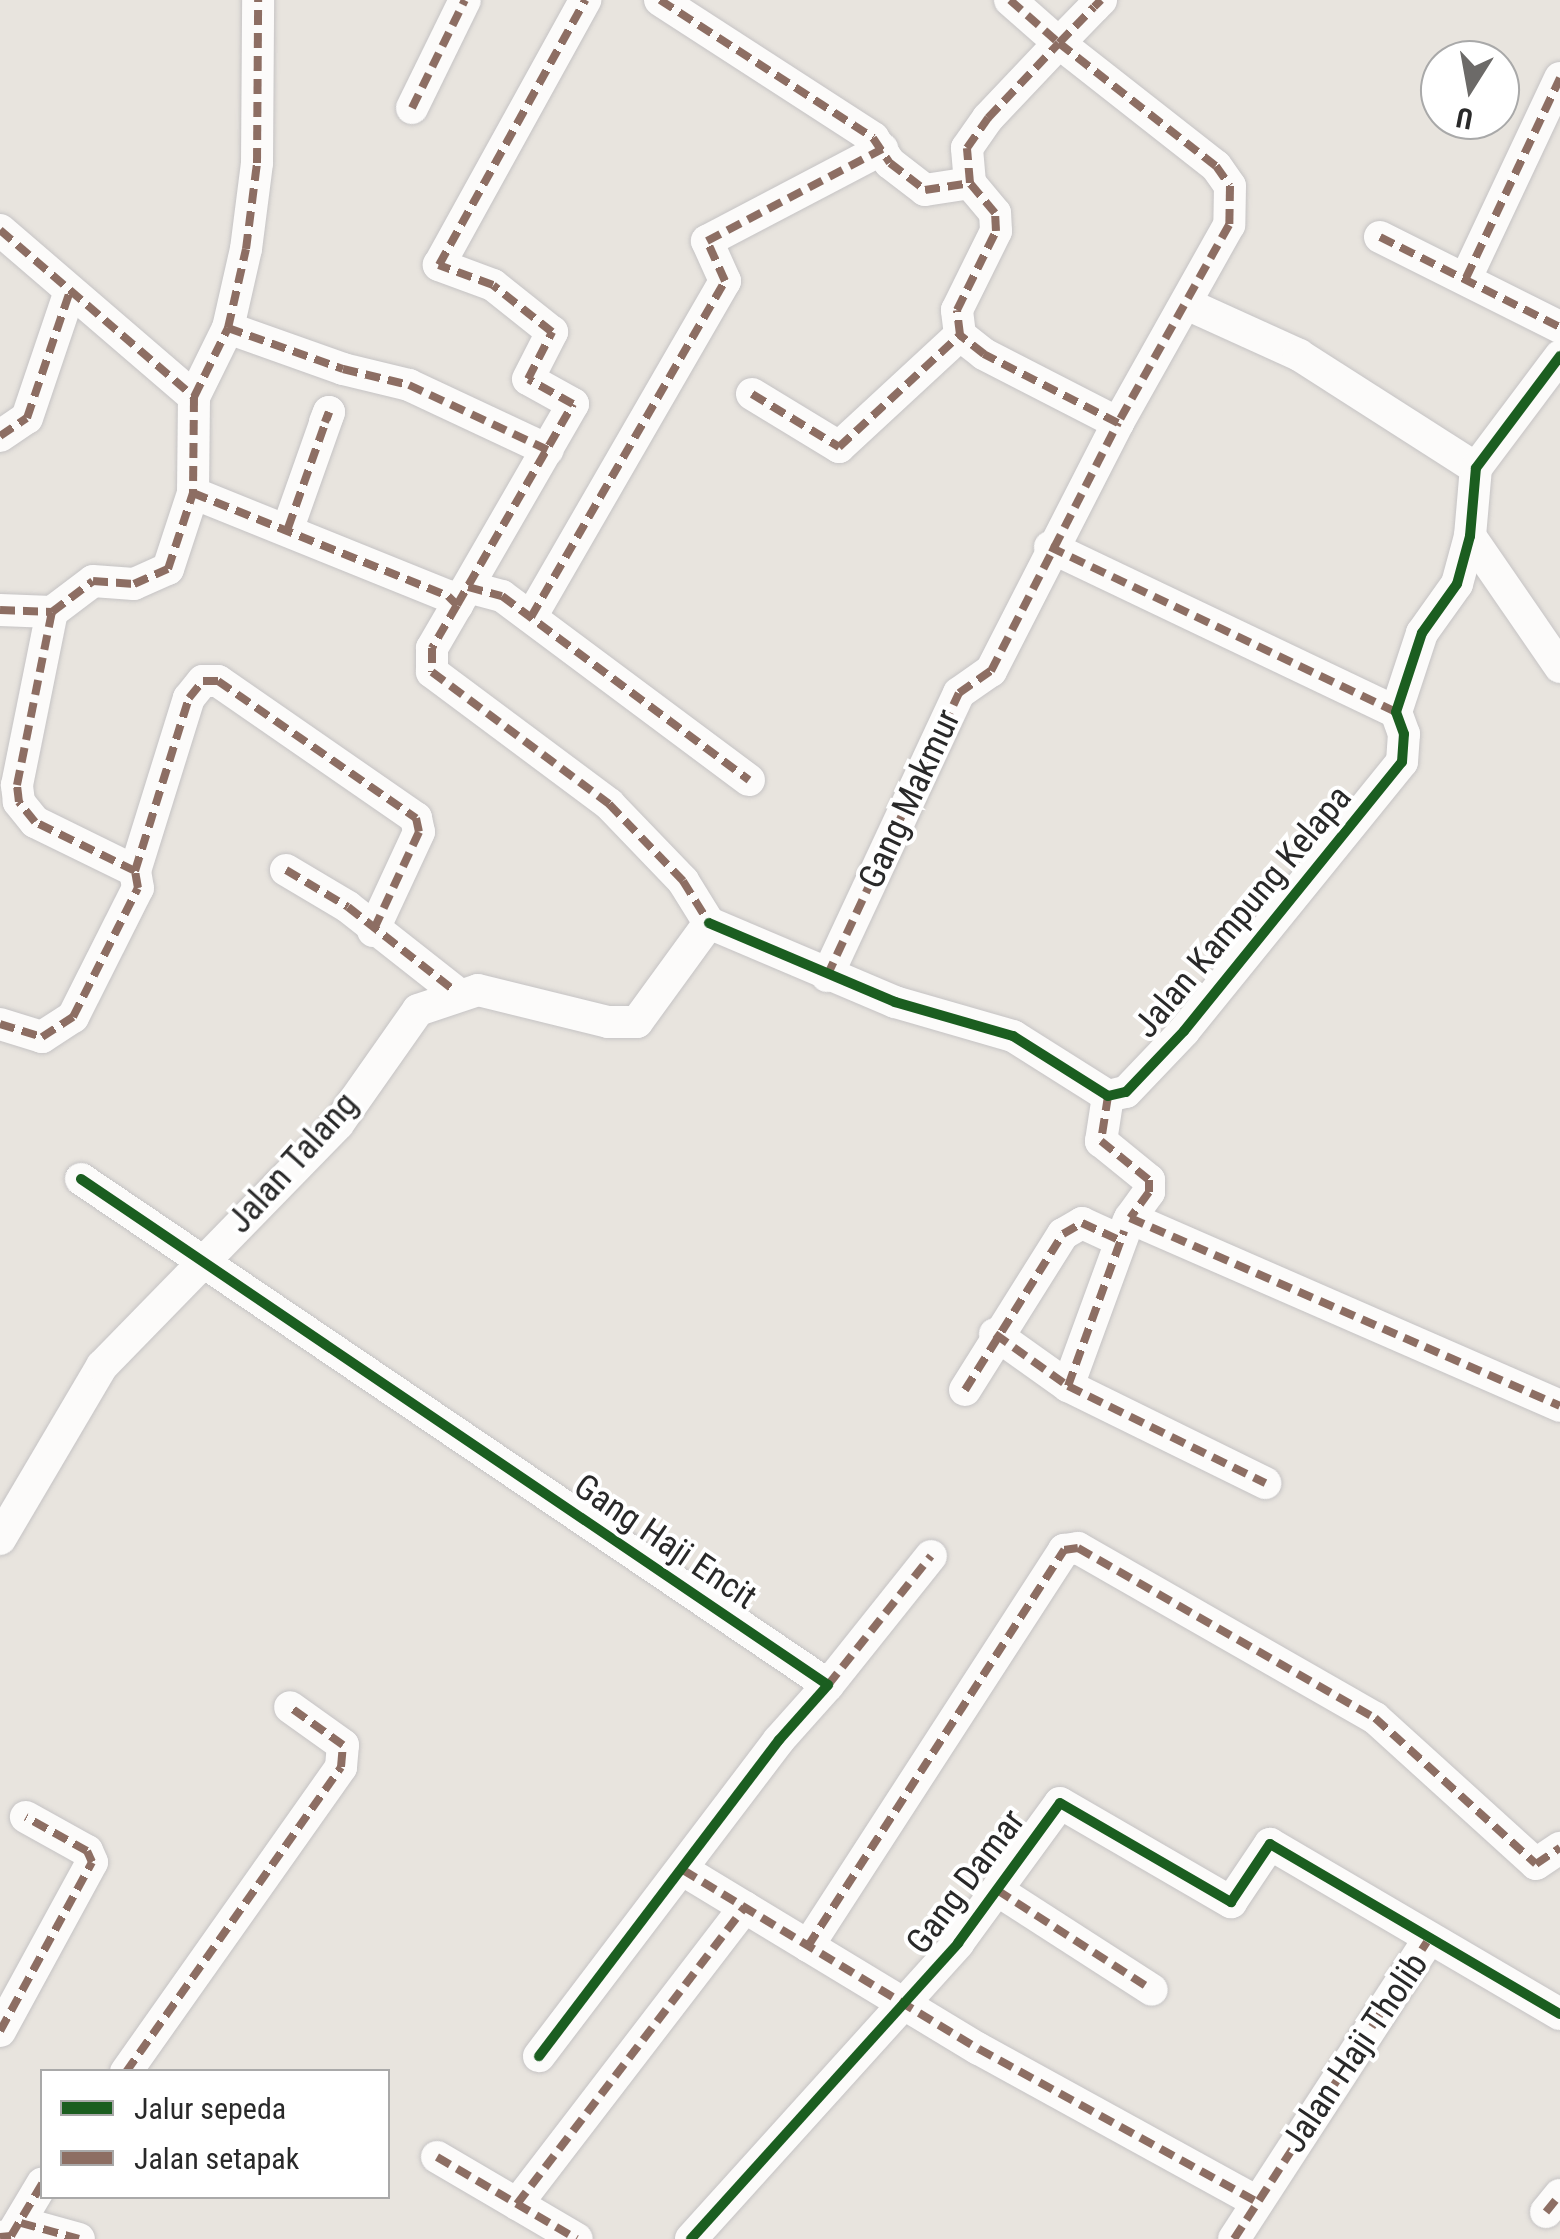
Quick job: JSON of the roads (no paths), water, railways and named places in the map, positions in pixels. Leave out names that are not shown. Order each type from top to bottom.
[{"type":"street","points":[[0,610],[52,612],[93,581],[134,584],[168,568],[192,493],[194,397],[228,328],[257,163],[258,0]]},
{"type":"street","points":[[412,108],[465,0]]},
{"type":"street","points":[[585,0],[439,265],[493,286],[552,332],[528,379],[573,404],[432,648],[432,672],[609,804],[684,881],[709,923],[828,976],[1014,1036],[1108,1096],[1101,1141],[1148,1180],[1149,1192],[1125,1229],[1068,1386]]},
{"type":"street","points":[[660,0],[882,149],[925,190],[970,184]]},
{"type":"street","points":[[1010,0],[1059,43]]},
{"type":"street","points":[[1100,0],[967,148],[970,184],[994,214],[996,232],[958,310],[960,334],[984,354],[1118,422]]},
{"type":"street","name":"Gang Makmur","points":[[828,976],[959,694],[991,671],[1050,547],[1118,422],[1189,305],[1229,225],[1230,186],[1216,166],[1059,43]]},
{"type":"street","points":[[1466,278],[1560,78]]},
{"type":"street","points":[[531,617],[725,281],[707,241],[882,149]]},
{"type":"street","points":[[0,230],[194,397]]},
{"type":"street","points":[[1380,237],[1560,327]]},
{"type":"street","points":[[0,436],[27,418],[70,294]]},
{"type":"street","points":[[1189,305],[1299,354],[1476,468],[1560,356]]},
{"type":"street","points":[[228,328],[342,370],[409,385],[548,450]]},
{"type":"street","points":[[752,394],[839,447],[960,334]]},
{"type":"street","points":[[288,528],[329,412],[325,422]]},
{"type":"street","name":"Jalan Kampung Kelapa","points":[[1108,1096],[1126,1092],[1184,1031],[1402,762],[1404,734],[1396,712],[1422,633],[1457,584],[1470,536],[1476,468]]},
{"type":"street","points":[[192,493],[462,596],[502,596],[749,780]]},
{"type":"street","points":[[1470,536],[1560,667]]},
{"type":"street","points":[[1050,547],[1396,712]]},
{"type":"street","points":[[52,612],[17,785],[19,802],[36,822],[136,871]]},
{"type":"street","points":[[0,1024],[42,1036],[72,1016],[138,888],[136,871],[188,698],[202,681],[218,681],[416,818],[419,832],[373,931]]},
{"type":"street","points":[[286,870],[348,906],[373,931],[456,992],[478,990],[608,1022],[636,1022],[709,923]]},
{"type":"street","name":"Jalan Talang","points":[[0,1539],[102,1366],[338,1124],[418,1010],[456,992]]},
{"type":"street","name":"Gang Haji Encit","points":[[81,1179],[199,1265],[828,1685]]},
{"type":"street","points":[[965,1390],[995,1334],[1073,1225],[1125,1229],[1560,1406]]},
{"type":"street","points":[[995,1334],[1068,1386],[1265,1483]]},
{"type":"street","points":[[808,1946],[1064,1550],[1078,1548],[1376,1718],[1536,1864],[1560,1848]]},
{"type":"street","points":[[539,2056],[931,1556]]},
{"type":"street","points":[[128,2069],[341,1767],[343,1746],[290,1707]]},
{"type":"street","name":"Gang Damar","points":[[691,2239],[905,2004],[997,1890],[1060,1803],[1231,1902],[1270,1844],[1427,1942]]},
{"type":"street","points":[[0,2030],[92,1862],[87,1851],[26,1818]]},
{"type":"street","points":[[683,1870],[905,2004],[1256,2201]]},
{"type":"street","points":[[997,1890],[1152,1990]]},
{"type":"street","points":[[517,2204],[745,1908]]},
{"type":"street","name":"Jalan Haji Tholib","points":[[1234,2239],[1427,1942],[1560,2014]]},
{"type":"street","points":[[437,2157],[577,2239]]},
{"type":"street","points":[[40,2187],[10,2230],[79,2239]]}]
